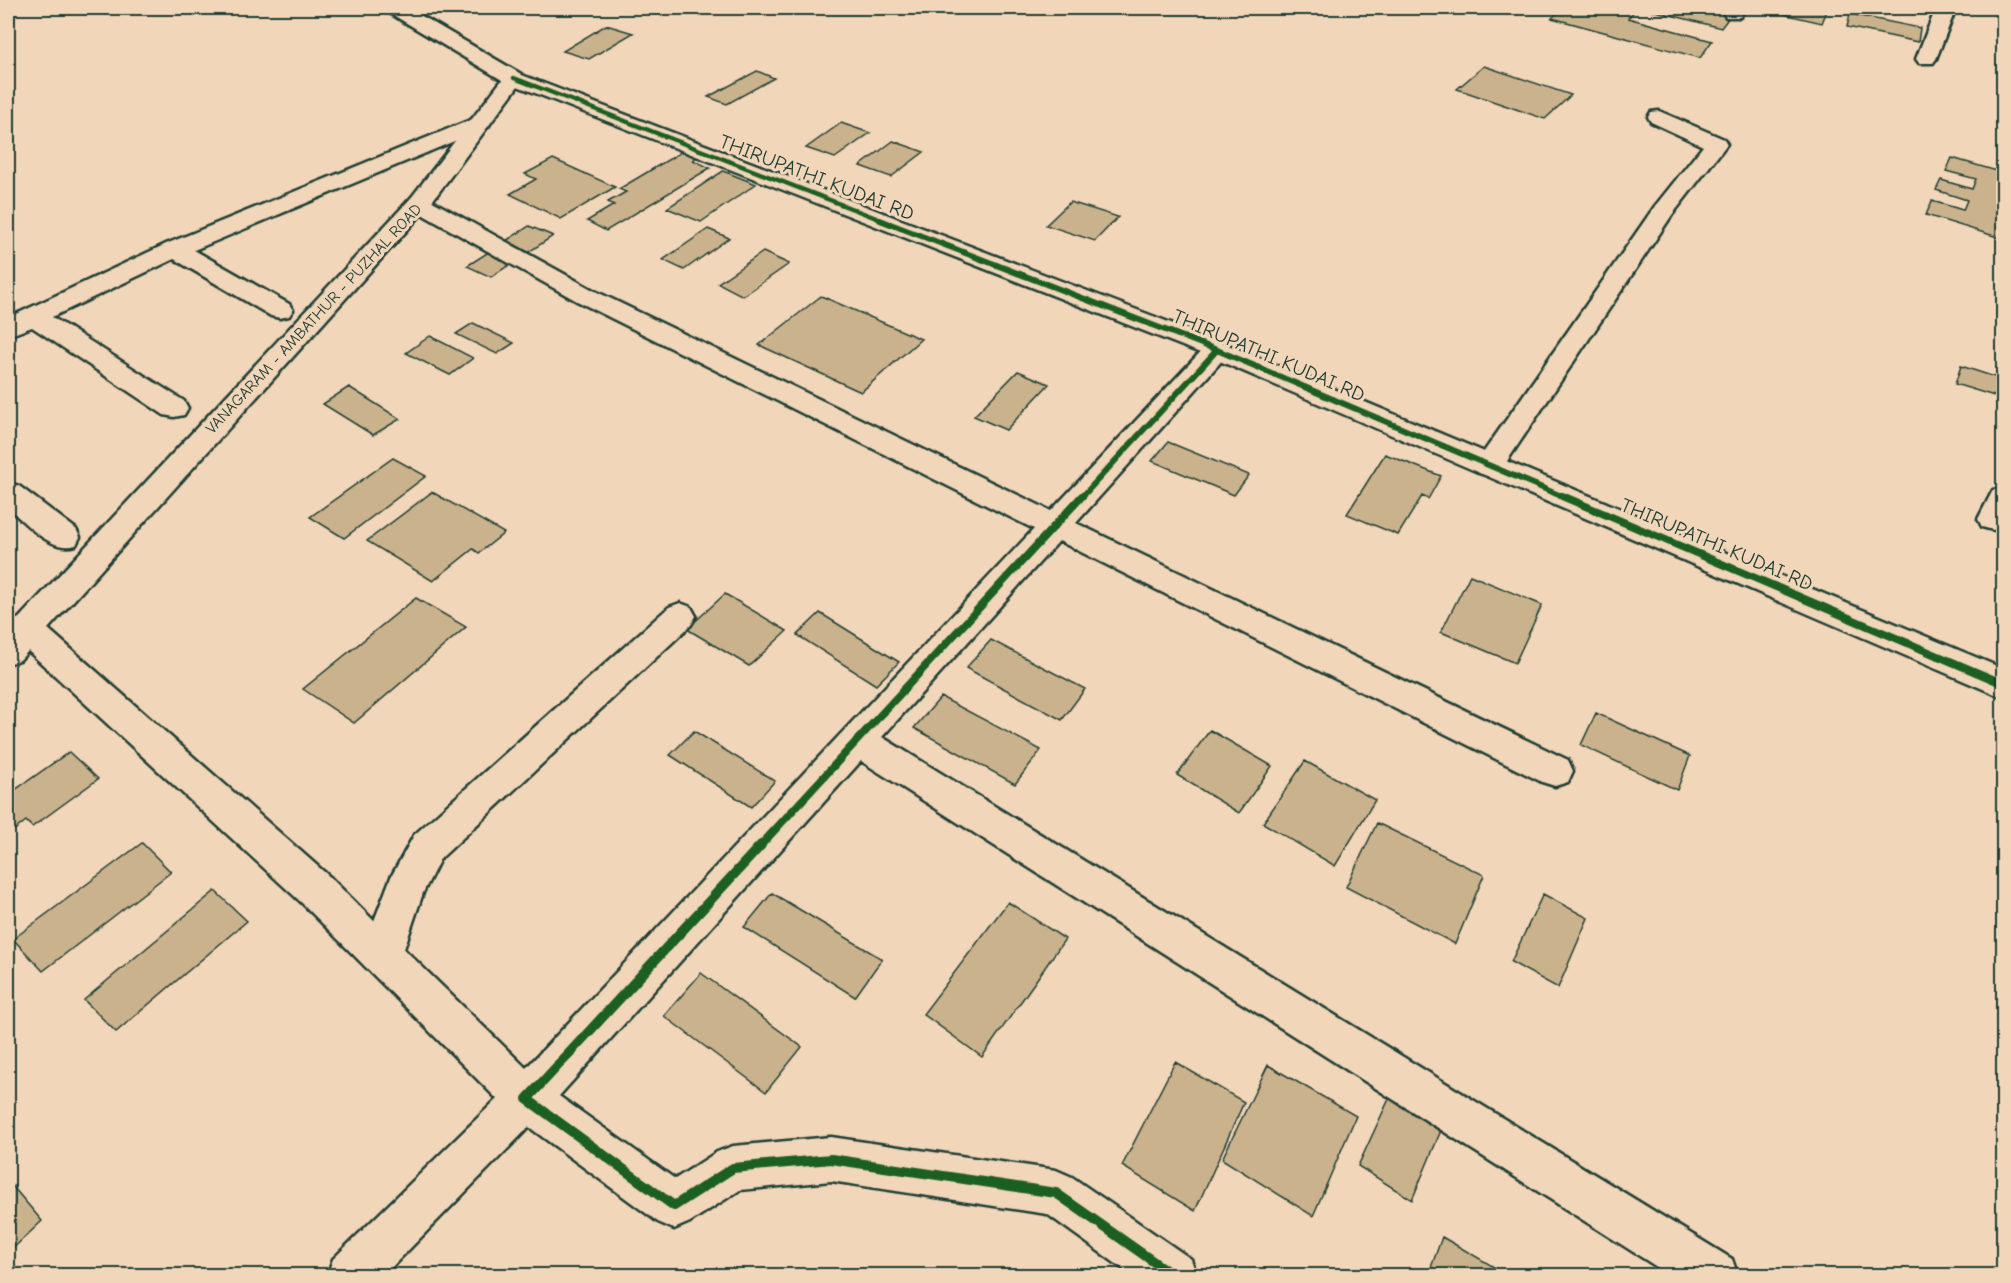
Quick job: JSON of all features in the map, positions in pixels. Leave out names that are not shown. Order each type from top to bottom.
[{"type":"street","points":[[395,8],[514,78]]},
{"type":"street","points":[[1926,59],[1946,8]]},
{"type":"street","name":"VANAGARAM - AMBATHUR - PUZHAL ROAD","points":[[17,640],[419,203],[514,78]]},
{"type":"street","name":"THIRUPATHI KUDAI RD","points":[[514,78],[1217,350],[2004,684]]},
{"type":"street","points":[[1489,466],[1663,211],[1716,144],[1659,117]]},
{"type":"street","points":[[8,328],[175,249],[480,122]]},
{"type":"street","points":[[419,203],[586,296],[1555,771]]},
{"type":"street","points":[[175,249],[280,310]]},
{"type":"street","points":[[33,316],[174,408]]},
{"type":"street","points":[[350,1275],[527,1099],[1053,525],[1217,350]]},
{"type":"street","points":[[8,493],[65,537]]},
{"type":"street","points":[[382,955],[405,889],[427,846],[680,615]]},
{"type":"street","points":[[17,640],[317,891],[527,1099],[674,1206],[733,1168],[831,1159],[1056,1193],[1174,1275]]},
{"type":"street","points":[[857,740],[1715,1275]]},
{"type":"building","points":[[1562,8],[1637,8],[1628,18],[1712,41],[1700,58],[1552,18]]},
{"type":"building","points":[[1643,8],[1715,8],[1733,12],[1721,28]]},
{"type":"building","points":[[1762,8],[1828,8],[1822,23]]},
{"type":"building","points":[[1850,14],[1920,28],[1918,42],[1847,27]]},
{"type":"building","points":[[606,25],[633,33],[589,59],[563,51]]},
{"type":"building","points":[[1484,66],[1571,95],[1545,119],[1457,89]]},
{"type":"building","points":[[757,71],[774,78],[727,104],[708,97]]},
{"type":"building","points":[[841,123],[870,133],[835,158],[806,148]]},
{"type":"building","points":[[893,141],[924,152],[891,177],[860,166]]},
{"type":"building","points":[[686,149],[700,155],[693,160],[710,168],[606,231],[587,221],[614,205],[608,202],[626,192],[619,189]]},
{"type":"building","points":[[1952,158],[2004,173],[2004,239],[1926,215],[1932,201],[1963,210],[1967,200],[1936,190],[1941,180],[1972,189],[1976,179],[1946,171]]},
{"type":"building","points":[[553,159],[615,187],[561,219],[510,194],[536,179],[525,174]]},
{"type":"building","points":[[723,171],[756,184],[701,222],[667,208]]},
{"type":"building","points":[[1070,202],[1118,217],[1095,241],[1046,225]]},
{"type":"building","points":[[529,226],[553,236],[491,277],[467,266]]},
{"type":"building","points":[[708,229],[729,238],[684,270],[663,260]]},
{"type":"building","points":[[763,252],[789,264],[743,296],[718,283]]},
{"type":"building","points":[[821,296],[921,339],[861,392],[759,345]]},
{"type":"building","points":[[473,323],[514,343],[497,354],[456,334]]},
{"type":"building","points":[[430,336],[473,358],[450,375],[406,353]]},
{"type":"building","points":[[1961,366],[2004,380],[2004,399],[1955,384]]},
{"type":"building","points":[[1018,371],[1049,384],[1006,430],[974,416]]},
{"type":"building","points":[[349,387],[400,419],[373,435],[323,404]]},
{"type":"building","points":[[1168,442],[1249,475],[1234,495],[1152,461]]},
{"type":"building","points":[[1385,454],[1441,476],[1428,499],[1422,496],[1398,535],[1347,514]]},
{"type":"building","points":[[393,458],[426,476],[344,538],[310,517]]},
{"type":"building","points":[[432,492],[504,533],[479,553],[473,549],[433,581],[367,541]]},
{"type":"building","points":[[1470,575],[1542,605],[1515,663],[1441,632]]},
{"type":"building","points":[[725,594],[787,631],[749,666],[687,629]]},
{"type":"building","points":[[416,598],[466,627],[354,723],[303,689]]},
{"type":"building","points":[[820,613],[899,662],[876,685],[797,635]]},
{"type":"building","points":[[991,640],[1085,689],[1062,720],[966,668]]},
{"type":"building","points":[[941,697],[1041,750],[1015,784],[914,728]]},
{"type":"building","points":[[1596,713],[1690,756],[1677,790],[1581,745]]},
{"type":"building","points":[[1210,730],[1272,766],[1239,813],[1177,775]]},
{"type":"building","points":[[694,731],[775,781],[751,807],[670,755]]},
{"type":"building","points":[[69,752],[98,779],[32,827],[26,821],[8,835],[8,795]]},
{"type":"building","points":[[1305,761],[1375,800],[1335,866],[1263,823]]},
{"type":"building","points":[[1377,823],[1484,875],[1455,944],[1346,887]]},
{"type":"building","points":[[142,843],[171,872],[43,971],[13,939]]},
{"type":"building","points":[[215,891],[247,921],[116,1032],[84,1000]]},
{"type":"building","points":[[772,893],[882,959],[855,997],[744,927]]},
{"type":"building","points":[[1543,894],[1588,918],[1558,988],[1511,962]]},
{"type":"building","points":[[1008,902],[1065,939],[982,1057],[923,1014]]},
{"type":"building","points":[[701,973],[802,1047],[766,1092],[664,1016]]},
{"type":"building","points":[[1175,1062],[1244,1102],[1195,1211],[1122,1166]]},
{"type":"building","points":[[1268,1065],[1356,1116],[1313,1216],[1222,1159]]},
{"type":"building","points":[[1395,1086],[1447,1116],[1412,1200],[1358,1166]]},
{"type":"building","points":[[8,1181],[42,1221],[8,1253]]},
{"type":"building","points":[[1442,1237],[1496,1268],[1494,1276],[1428,1276]]},
{"type":"cycle path","points":[[514,78],[1217,350],[2004,684]]},
{"type":"cycle path","points":[[1174,1276],[1056,1193],[831,1159],[733,1168],[674,1206],[527,1099],[1217,350]]}]
